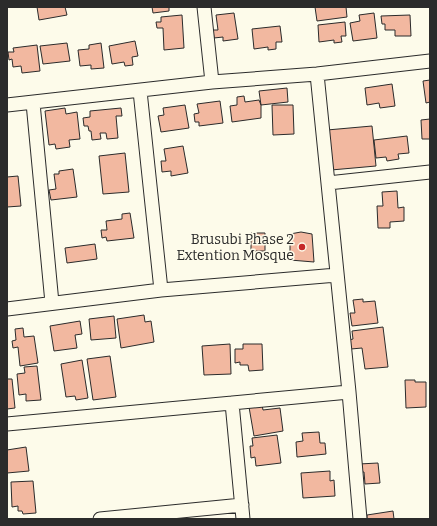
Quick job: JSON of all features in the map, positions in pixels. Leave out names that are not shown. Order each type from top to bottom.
[{"type":"street","points":[[204,7],[212,82]]},
{"type":"street","points":[[7,105],[212,82],[317,74],[430,61]]},
{"type":"street","points":[[317,74],[349,392],[360,519]]},
{"type":"street","points":[[140,91],[161,290]]},
{"type":"street","points":[[33,103],[52,303]]},
{"type":"street","points":[[328,183],[430,172]]},
{"type":"street","points":[[7,309],[161,290],[337,275]]},
{"type":"street","points":[[7,424],[349,392]]},
{"type":"street","points":[[232,403],[243,519]]},
{"type":"street","points":[[100,519],[242,505]]},
{"type":"building","points":[[37,7],[65,7],[67,15],[39,20]]},
{"type":"building","points":[[152,7],[169,7],[169,11],[153,13]]},
{"type":"building","points":[[315,7],[346,7],[347,17],[317,21]]},
{"type":"building","points":[[234,13],[238,39],[223,41],[223,37],[214,38],[213,30],[218,30],[216,15]]},
{"type":"building","points":[[374,13],[377,38],[353,41],[350,23],[360,21],[359,15]]},
{"type":"building","points":[[182,15],[184,48],[164,50],[163,28],[157,28],[156,22],[161,22],[161,17]]},
{"type":"building","points":[[410,15],[411,36],[395,36],[395,30],[385,30],[385,24],[382,24],[381,16]]},
{"type":"building","points":[[345,22],[346,36],[341,36],[342,42],[334,43],[334,40],[319,42],[318,25]]},
{"type":"building","points":[[280,26],[282,42],[276,42],[276,49],[268,50],[268,47],[254,49],[252,29]]},
{"type":"building","points":[[135,41],[138,56],[132,57],[133,65],[125,66],[124,62],[112,64],[109,46]]},
{"type":"building","points":[[67,43],[70,61],[43,64],[40,46]]},
{"type":"building","points":[[101,43],[104,68],[91,69],[91,65],[80,66],[78,50],[89,49],[89,45]]},
{"type":"building","points":[[37,45],[40,71],[22,73],[21,66],[13,67],[12,59],[9,60],[8,52],[14,52],[13,48]]},
{"type":"building","points":[[430,80],[430,102],[426,103],[423,81]]},
{"type":"building","points":[[392,84],[395,106],[380,108],[379,103],[367,105],[365,88]]},
{"type":"building","points":[[287,88],[288,102],[261,105],[259,91]]},
{"type":"building","points":[[244,96],[245,102],[259,100],[261,105],[261,118],[232,122],[230,106],[237,105],[237,97]]},
{"type":"building","points":[[220,101],[223,123],[199,126],[199,122],[195,122],[194,114],[199,113],[197,104]]},
{"type":"building","points":[[185,105],[189,128],[161,132],[158,116],[164,115],[163,108]]},
{"type":"building","points":[[272,105],[293,105],[294,134],[273,135]]},
{"type":"building","points":[[65,108],[66,114],[77,112],[80,139],[69,140],[70,147],[56,149],[55,144],[49,145],[45,111]]},
{"type":"building","points":[[121,108],[122,116],[116,116],[118,138],[107,139],[106,133],[100,133],[101,139],[92,140],[91,131],[89,131],[88,126],[84,126],[83,118],[90,117],[90,111]]},
{"type":"building","points":[[430,119],[430,139],[422,139],[421,120]]},
{"type":"building","points":[[372,126],[376,166],[331,170],[327,130]]},
{"type":"building","points":[[407,136],[409,153],[398,154],[399,159],[387,161],[386,157],[376,158],[374,140]]},
{"type":"building","points":[[183,146],[188,173],[171,176],[171,171],[162,172],[161,161],[166,161],[164,149]]},
{"type":"building","points":[[125,153],[129,192],[103,194],[99,156]]},
{"type":"building","points":[[73,169],[77,197],[51,200],[49,190],[56,189],[54,174],[59,174],[59,171]]},
{"type":"building","points":[[18,176],[21,206],[7,207],[7,177]]},
{"type":"building","points":[[397,191],[398,208],[404,207],[404,221],[390,222],[390,228],[378,228],[377,206],[383,206],[382,192]]},
{"type":"building","points":[[130,213],[134,238],[107,241],[106,237],[102,238],[101,230],[107,230],[106,221],[122,219],[122,214]]},
{"type":"building","name":"Brusubi Phase 2 Extention Mosque","points":[[301,232],[312,234],[314,262],[290,260],[290,234]]},
{"type":"building","points":[[251,233],[265,233],[265,251],[251,251]]},
{"type":"building","points":[[95,244],[97,259],[67,263],[65,248]]},
{"type":"building","points":[[363,299],[363,302],[375,301],[378,323],[352,326],[350,313],[355,313],[353,300]]},
{"type":"building","points":[[144,315],[145,322],[151,321],[154,342],[121,348],[117,319]]},
{"type":"building","points":[[114,316],[116,338],[91,340],[89,319]]},
{"type":"building","points":[[80,321],[82,334],[75,335],[77,348],[54,351],[50,326]]},
{"type":"building","points":[[383,327],[388,367],[365,369],[362,348],[351,349],[349,340],[353,339],[352,331]]},
{"type":"building","points":[[23,328],[24,337],[34,336],[38,363],[20,366],[18,347],[13,348],[12,341],[16,340],[15,329]]},
{"type":"building","points":[[230,344],[231,374],[204,375],[202,346]]},
{"type":"building","points":[[243,344],[262,344],[263,370],[249,371],[248,365],[240,365],[240,362],[235,363],[235,349],[243,349]]},
{"type":"building","points":[[110,356],[116,397],[93,400],[87,359]]},
{"type":"building","points":[[82,360],[88,398],[76,400],[75,396],[66,397],[61,364]]},
{"type":"building","points":[[37,366],[41,400],[26,401],[26,394],[19,395],[17,374],[25,373],[24,367]]},
{"type":"building","points":[[7,379],[12,379],[15,408],[7,409]]},
{"type":"building","points":[[405,380],[426,382],[426,407],[406,408]]},
{"type":"building","points":[[262,405],[263,410],[280,408],[283,431],[254,436],[249,407]]},
{"type":"building","points":[[319,432],[320,443],[325,443],[326,454],[297,457],[296,442],[303,441],[302,433]]},
{"type":"building","points":[[277,435],[281,463],[256,466],[255,457],[251,458],[250,446],[253,446],[252,438]]},
{"type":"building","points":[[26,447],[29,471],[7,473],[7,450]]},
{"type":"building","points":[[378,463],[380,483],[365,484],[364,472],[360,472],[359,464]]},
{"type":"building","points":[[330,471],[330,481],[334,480],[335,496],[303,498],[301,473]]},
{"type":"building","points":[[33,481],[36,513],[23,514],[22,511],[18,511],[18,506],[12,507],[11,482]]},
{"type":"building","points":[[393,511],[394,519],[367,519],[367,515]]},
{"type":"place","name":"Brusubi Phase 2 Extention Mosque","points":[[302,247]]}]
